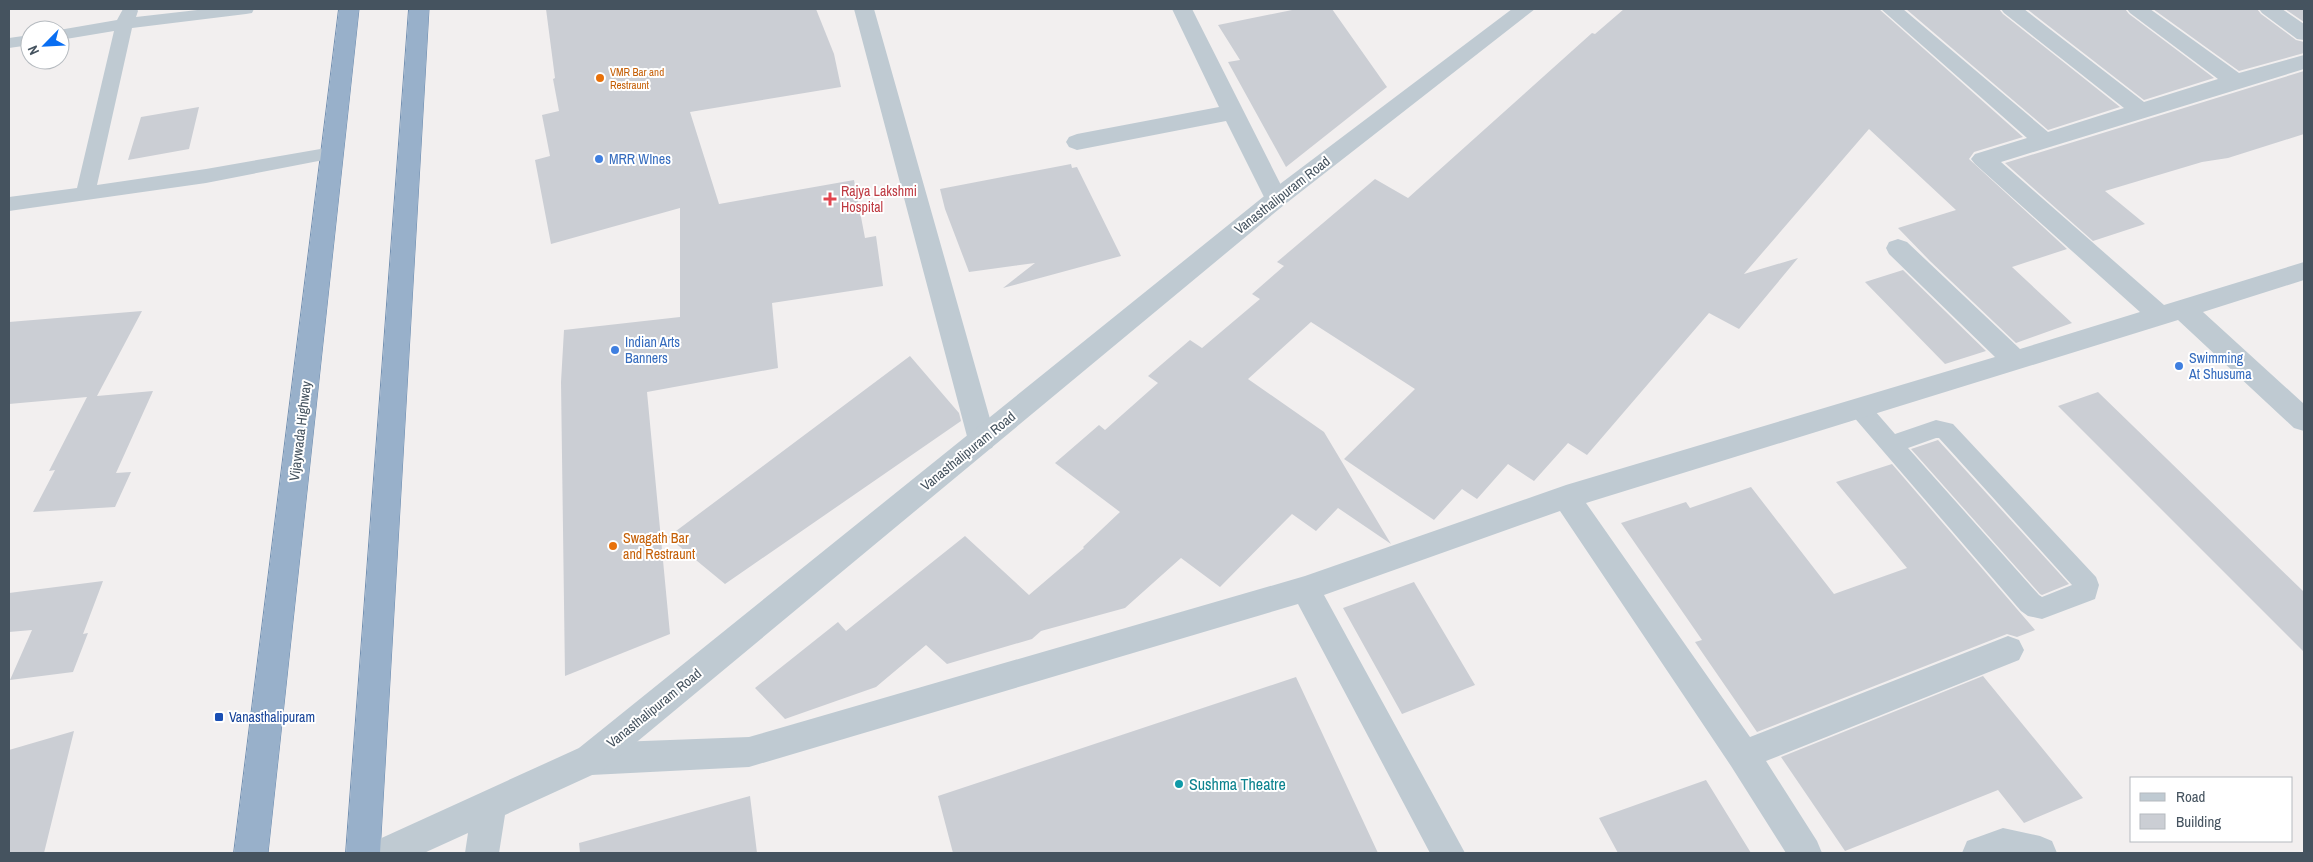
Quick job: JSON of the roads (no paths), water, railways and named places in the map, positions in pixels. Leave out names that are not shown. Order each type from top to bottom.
[{"type":"highway","name":"Vijaywada Highway","points":[[251,853],[349,9]]},
{"type":"highway","points":[[362,853],[419,9]]},
{"type":"street","points":[[864,9],[982,440]]},
{"type":"street","points":[[1182,9],[1276,199]]},
{"type":"street","name":"Vanasthalipuram Road","points":[[387,853],[591,759],[1276,199],[1525,9]]},
{"type":"street","points":[[1891,9],[2044,141]]},
{"type":"street","points":[[2012,9],[2140,110]]},
{"type":"street","points":[[2137,9],[2235,81]]},
{"type":"street","points":[[2269,9],[2304,34]]},
{"type":"street","points":[[2304,62],[2235,81],[1983,159],[2304,420]]},
{"type":"street","points":[[1077,142],[1233,112]]},
{"type":"street","points":[[1898,248],[2015,360]]},
{"type":"street","points":[[591,759],[749,752],[1305,589],[1566,497],[1860,409],[2304,271]]},
{"type":"street","points":[[1566,497],[1743,755],[1805,853]]},
{"type":"street","points":[[1305,589],[1448,853]]},
{"type":"street","points":[[1743,755],[2008,650]]},
{"type":"street","points":[[482,853],[490,806]]},
{"type":"street","points":[[1979,853],[2002,845],[2040,853]]},
{"type":"lane","points":[[70,32],[127,16],[246,9]]},
{"type":"lane","points":[[85,192],[127,16]]},
{"type":"lane","points":[[9,204],[206,176],[332,153]]},
{"type":"lane","points":[[1860,409],[1891,445],[2030,603],[2037,608],[2042,608],[2086,591],[2088,585],[1945,430],[1936,429],[1891,445]]},
{"type":"place","name":"VMR Bar and Restraunt","points":[[600,78]]},
{"type":"place","name":"MRR WInes","points":[[599,159]]},
{"type":"place","name":"Rajya Lakshmi Hospital","points":[[830,199]]},
{"type":"place","name":"Indian Arts Banners","points":[[615,350]]},
{"type":"place","name":"Swimming At Shusuma","points":[[2179,366]]},
{"type":"place","name":"Swagath Bar and Restraunt","points":[[613,546]]},
{"type":"place","name":"Vanasthalipuram","points":[[219,717]]},
{"type":"place","name":"Sushma Theatre","points":[[1179,784]]}]
